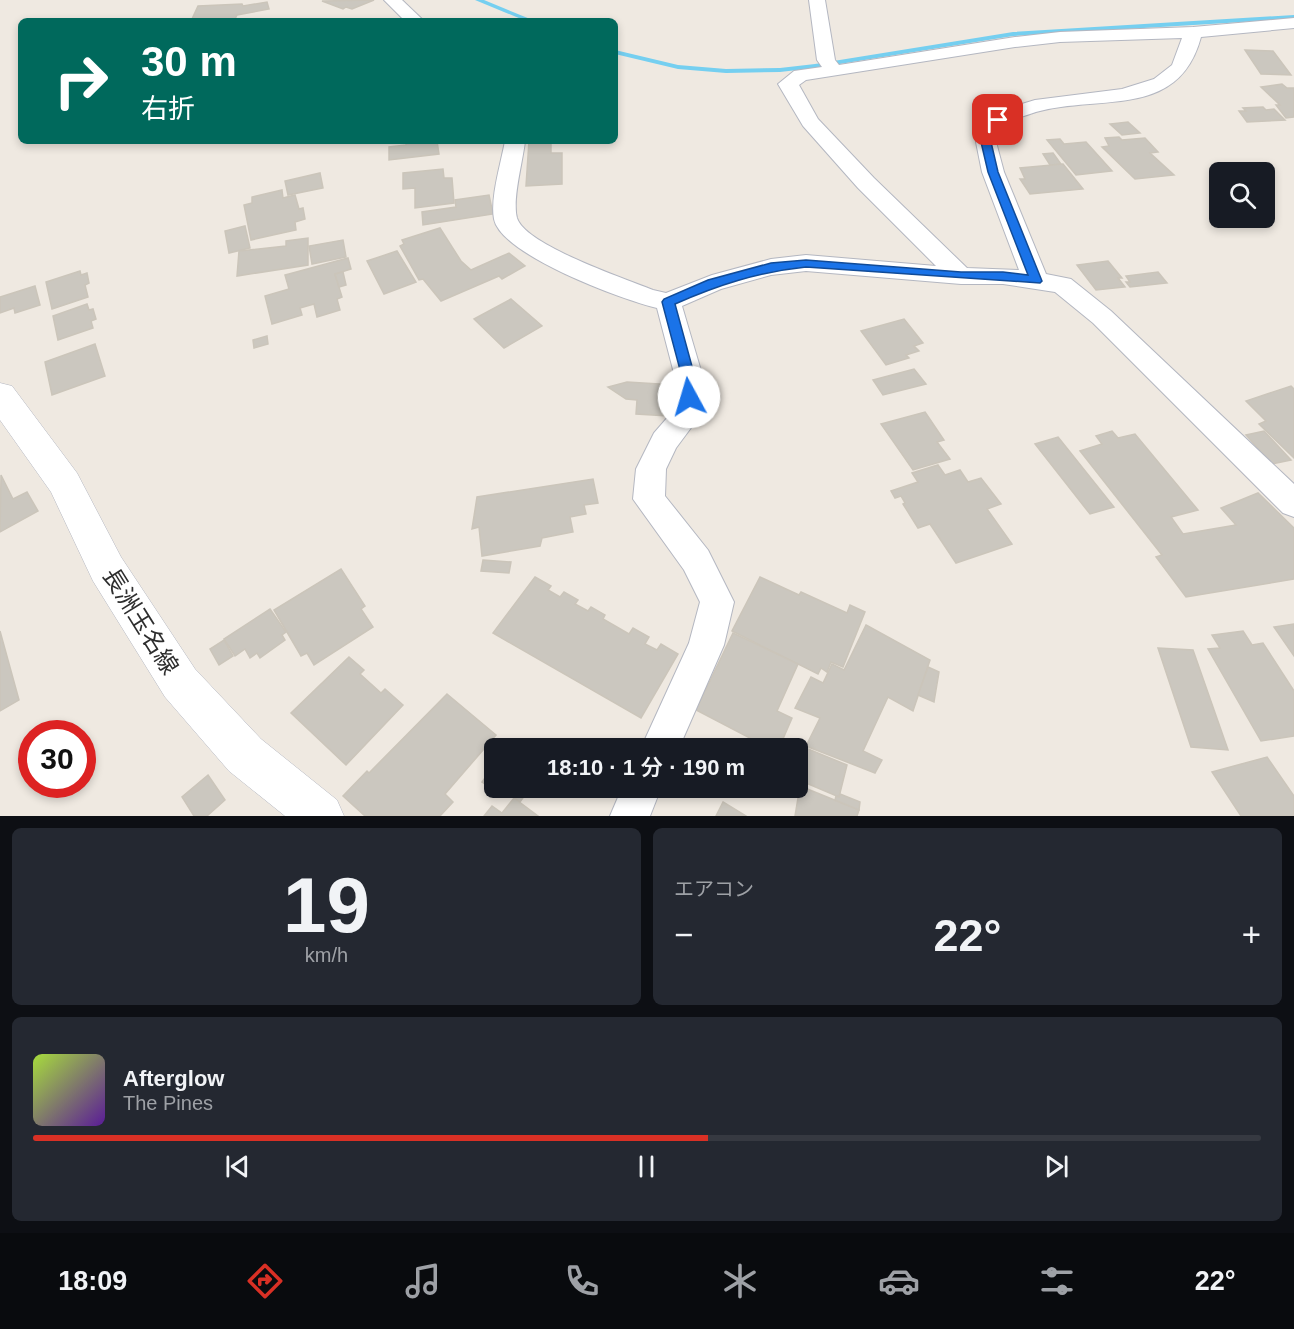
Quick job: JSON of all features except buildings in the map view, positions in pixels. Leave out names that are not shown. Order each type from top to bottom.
[{"type":"main road","name":"長洲玉名線","points":[[0,395],[64,483],[107,569],[180,683],[245,755],[321,816]]},
{"type":"street","points":[[392,0],[412,18]]},
{"type":"street","points":[[817,0],[829,67]]},
{"type":"street","points":[[961,276],[866,183],[810,122],[788,84],[801,75],[829,67],[1015,42],[1290,24]]},
{"type":"street","points":[[1036,281],[993,172],[986,142],[998,120],[1028,106],[1065,100],[1114,97],[1153,87],[1175,74],[1187,54],[1193,32]]},
{"type":"street","points":[[515,144],[505,205],[506,221],[520,240],[552,258],[647,297],[668,302],[712,282],[771,267],[806,263],[961,276],[1003,276],[1062,285],[1102,317],[1294,504]]},
{"type":"street","points":[[664,738],[706,645],[717,602],[696,560],[649,499],[651,469],[664,441],[688,413],[690,381],[668,302]]},
{"type":"street","points":[[630,816],[638,798]]},
{"type":"waterway","points":[[478,0],[524,18]]},
{"type":"waterway","points":[[618,53],[678,67],[726,71],[780,70],[1013,34],[1294,17]]},
{"type":"route","points":[[689,397],[690,381],[668,302],[712,282],[771,267],[806,263],[961,276],[1003,276],[1036,281],[989,157],[986,142],[998,120]]}]
